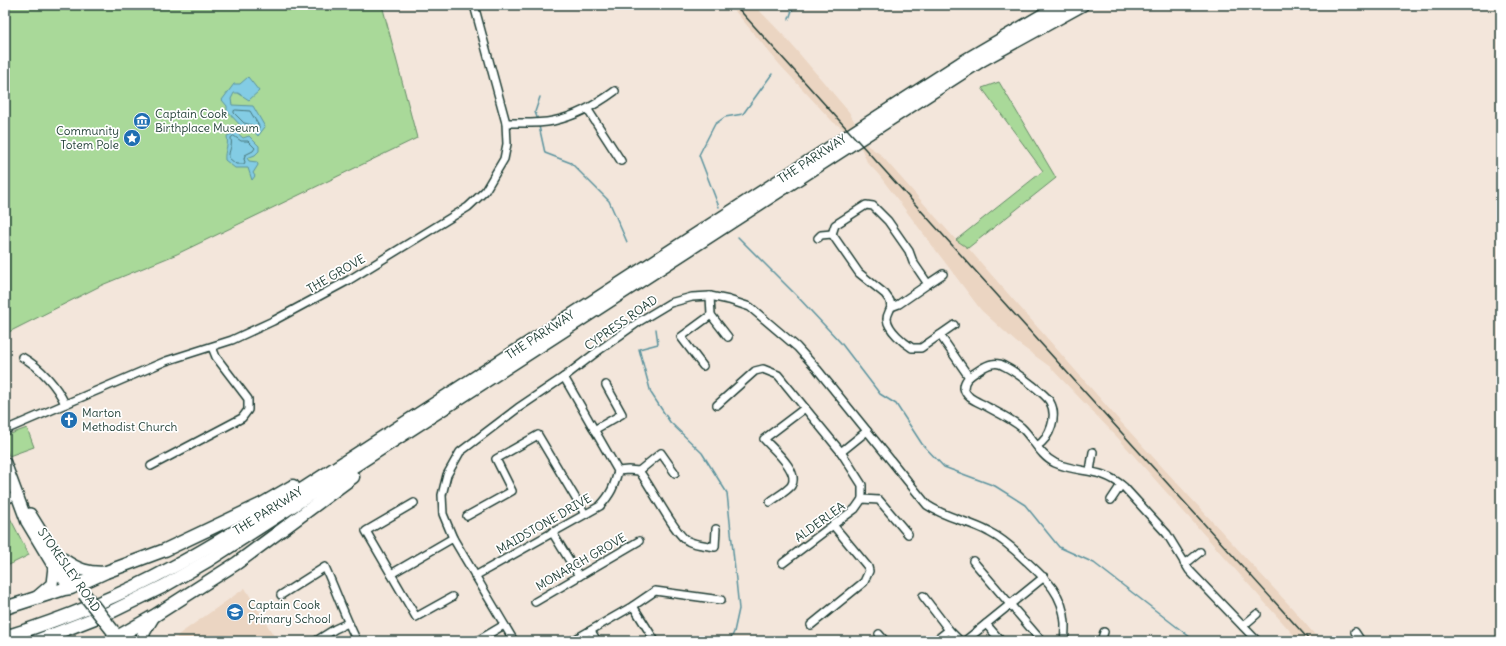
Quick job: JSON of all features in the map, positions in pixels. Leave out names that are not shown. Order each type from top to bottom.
[{"type":"highway","name":"THE PARKWAY","points":[[5,637],[69,615],[101,602],[173,568],[255,519],[961,62],[1060,5]]},
{"type":"highway","name":"THE PARKWAY","points":[[36,641],[113,612],[164,586],[209,560],[982,60],[1082,5]]},
{"type":"highway","points":[[5,608],[64,589],[78,591],[106,572],[165,550],[262,504],[342,456],[396,428]]},
{"type":"highway","points":[[113,638],[154,616],[237,564],[351,478],[389,452],[411,430]]},
{"type":"highway","name":"STOKESLEY ROAD","points":[[78,591],[113,638]]},
{"type":"highway","points":[[142,641],[144,632],[154,616]]},
{"type":"main road","name":"STOKESLEY ROAD","points":[[5,463],[27,522],[54,567],[78,591]]},
{"type":"main road","name":"STOKESLEY ROAD","points":[[18,496],[78,591]]},
{"type":"main road","points":[[55,553],[81,570],[106,572]]},
{"type":"main road","points":[[33,599],[52,584],[54,567]]},
{"type":"street","name":"THE GROVE","points":[[5,430],[166,361],[232,340],[273,321],[349,280],[468,207],[486,191],[504,159],[507,144],[506,123],[474,5]]},
{"type":"street","points":[[506,123],[552,121],[588,110],[615,91]]},
{"type":"street","points":[[588,110],[621,161]]},
{"type":"street","points":[[832,234],[835,225],[863,207],[869,205],[873,206],[888,221],[909,251],[913,262],[928,284]]},
{"type":"street","points":[[818,238],[821,235],[832,234]]},
{"type":"street","points":[[832,234],[859,274],[885,294],[890,301],[891,307],[887,317],[888,322],[892,330],[910,347],[921,348],[954,325]]},
{"type":"street","points":[[891,307],[898,304],[943,274]]},
{"type":"street","points":[[710,296],[711,315],[728,337]]},
{"type":"street","name":"CYPRESS ROAD","points":[[514,641],[453,538],[443,514],[442,495],[447,475],[460,452],[518,408],[564,377],[628,330],[670,303],[692,297],[710,296],[750,307],[797,347],[817,369],[927,505],[938,512],[989,532],[1008,544],[1044,577],[1054,589],[1062,603],[1065,636],[1064,641]]},
{"type":"street","points":[[703,366],[681,337],[711,315]]},
{"type":"street","points":[[940,335],[969,377]]},
{"type":"street","points":[[151,466],[242,418],[248,410],[248,400],[216,357],[212,347]]},
{"type":"street","points":[[22,357],[29,360],[49,380],[65,404]]},
{"type":"street","points":[[1037,446],[1042,443],[1051,425],[1053,417],[1053,409],[1046,396],[1003,365],[992,364],[986,366],[966,379],[964,392],[968,396],[1022,428],[1043,454],[1055,463],[1110,477],[1121,485],[1167,534],[1189,570],[1257,641]]},
{"type":"street","points":[[717,405],[755,371],[763,369],[778,375],[841,452],[862,485],[862,499],[879,500],[908,534]]},
{"type":"street","points":[[564,377],[618,472],[628,470],[639,471],[661,453],[676,473]]},
{"type":"street","points":[[594,430],[622,414],[606,385]]},
{"type":"street","points":[[770,502],[791,486],[793,477],[791,468],[764,439],[805,408]]},
{"type":"street","points":[[841,452],[867,430]]},
{"type":"street","points":[[467,516],[512,491],[496,459],[538,434],[585,514]]},
{"type":"street","points":[[1090,471],[1093,452]]},
{"type":"street","points":[[639,471],[672,524],[686,541],[715,547],[716,529]]},
{"type":"street","name":"MAIDSTONE DRIVE","points":[[476,576],[600,506],[607,499],[614,488],[618,472]]},
{"type":"street","points":[[1111,500],[1121,485]]},
{"type":"street","points":[[5,501],[18,496]]},
{"type":"street","name":"ALDERLEA","points":[[783,563],[855,510],[862,499]]},
{"type":"street","points":[[414,503],[366,531],[416,617],[452,597]]},
{"type":"street","points":[[811,626],[864,582],[869,570],[833,525]]},
{"type":"street","points":[[552,532],[579,576]]},
{"type":"street","points":[[391,574],[453,538]]},
{"type":"street","name":"MONARCH GROVE","points":[[535,602],[639,541]]},
{"type":"street","points":[[1184,564],[1200,552]]},
{"type":"street","points":[[972,561],[1039,638]]},
{"type":"street","points":[[281,595],[325,567],[338,594],[348,623],[357,641]]},
{"type":"street","points":[[964,641],[1044,577]]},
{"type":"street","points":[[572,641],[633,606],[655,591],[721,600]]},
{"type":"street","points":[[923,596],[949,630],[960,641]]},
{"type":"street","points":[[633,606],[655,641]]},
{"type":"street","points":[[1243,626],[1257,614]]},
{"type":"street","points":[[316,641],[348,623]]},
{"type":"street","points":[[477,641],[504,624]]},
{"type":"street","points":[[986,624],[1001,641]]},
{"type":"street","points":[[935,641],[949,630]]},
{"type":"street","points":[[591,631],[597,641]]},
{"type":"street","points":[[1101,641],[1104,632]]},
{"type":"street","points":[[1355,632],[1361,641]]},
{"type":"street","points":[[879,634],[885,641]]},
{"type":"shaded area","points":[[730,5],[754,5],[785,37],[849,112],[868,146],[880,154],[956,240],[968,248],[1118,419],[1292,608],[1320,641],[1299,641],[1118,438],[1049,366],[1016,342],[981,310],[879,175],[867,162],[862,150],[842,128],[833,122],[780,65]]},
{"type":"shaded area","name":"Captain Cook Primary School","points":[[245,588],[277,641],[175,641],[178,635]]},
{"type":"green space","points":[[5,5],[382,5],[417,138],[177,254],[102,285],[5,334]]},
{"type":"green space","points":[[999,82],[1056,178],[968,248],[956,240],[1043,171],[982,88]]},
{"type":"green space","points":[[27,428],[34,447],[9,456],[5,445],[5,436]]},
{"type":"green space","points":[[7,512],[29,555],[5,567],[5,513]]},
{"type":"water","points":[[248,77],[259,91],[249,100],[238,93],[234,93],[231,99],[232,105],[253,106],[265,127],[258,136],[251,128],[242,127],[227,111],[227,106],[222,100],[234,84],[240,84]]},
{"type":"water","points":[[236,132],[243,138],[249,136],[259,146],[259,151],[255,155],[247,158],[249,161],[257,162],[258,165],[253,173],[255,176],[252,180],[248,168],[235,168],[225,160],[227,136]]},
{"type":"waterway","points":[[789,19],[794,5]]},
{"type":"waterway","points":[[719,207],[699,155],[715,124],[725,117],[743,114],[772,74]]},
{"type":"waterway","points":[[538,120],[535,112],[540,97]]},
{"type":"waterway","points":[[539,126],[545,153],[571,163],[609,201],[627,242]]},
{"type":"waterway","points":[[738,237],[841,343],[880,394],[896,404],[922,444],[944,467],[995,486],[1025,505],[1059,547],[1094,563],[1195,641]]},
{"type":"waterway","points":[[656,329],[658,344],[639,349],[651,393],[670,422],[702,453],[727,493],[739,609],[734,632],[730,641]]},
{"type":"railway","points":[[735,5],[1310,641]]},
{"type":"place","name":"Captain Cook Birthplace Museum","points":[[142,121]]},
{"type":"place","name":"Community Totem Pole","points":[[132,138]]},
{"type":"place","name":"Marton Methodist Church","points":[[69,420]]},
{"type":"place","name":"Captain Cook Primary School","points":[[235,612]]}]
